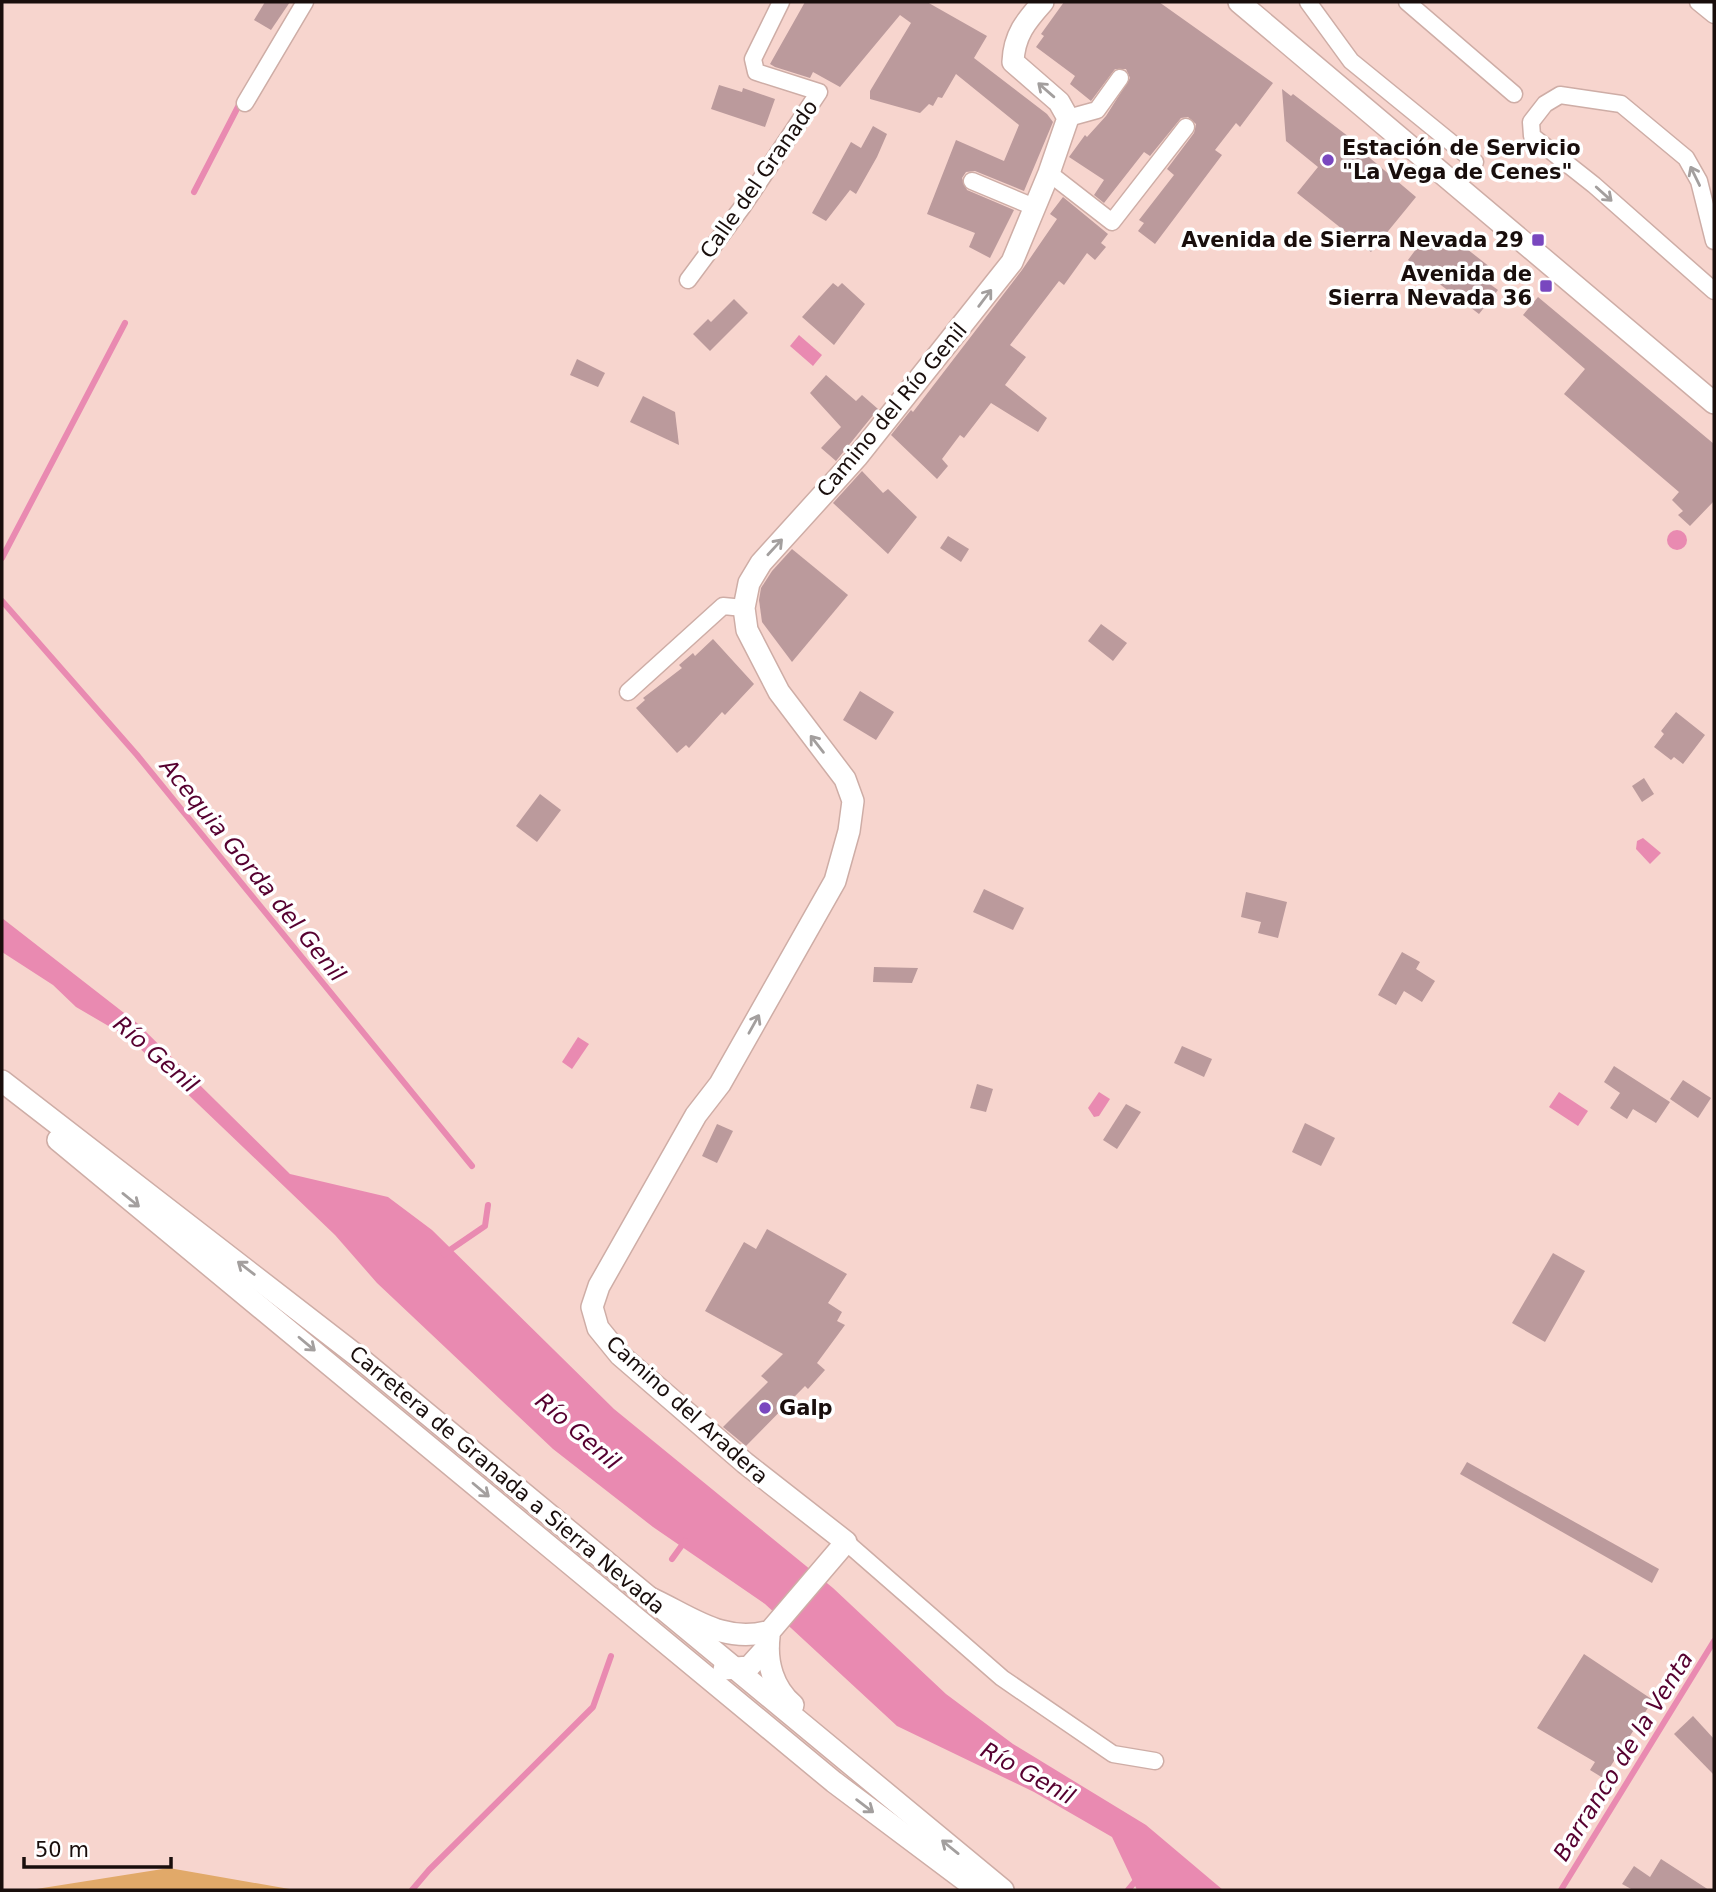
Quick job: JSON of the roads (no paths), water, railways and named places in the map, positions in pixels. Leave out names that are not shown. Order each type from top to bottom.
[{"type":"main road","points":[[1043,2],[1021,27],[1014,47],[1013,62],[1059,102],[1068,118]]},
{"type":"main road","points":[[1249,5],[1714,403]]},
{"type":"main road","name":"Camino del Río Genil","points":[[744,608],[749,583],[761,563],[857,457],[1012,262],[1049,173],[1068,118]]},
{"type":"main road","name":"Camino del Aradera","points":[[744,608],[747,630],[779,692],[845,779],[853,801],[849,831],[835,881],[720,1084],[695,1115],[599,1286],[592,1307],[597,1328],[620,1355],[745,1463],[846,1542]]},
{"type":"main road","name":"Carretera de Granada a Sierra Nevada","points":[[2,1081],[345,1346],[1003,1890]]},
{"type":"main road","name":"Carretera de Granada a Sierra Nevada","points":[[2,1095],[227,1277],[834,1782],[978,1890]]},
{"type":"main road","points":[[538,1538],[576,1556],[715,1668],[734,1669]]},
{"type":"main road","points":[[834,1782],[803,1745],[735,1687],[734,1657],[763,1638],[846,1542]]},
{"type":"main road","points":[[648,1597],[685,1614],[702,1626],[724,1634],[763,1638]]},
{"type":"main road","points":[[763,1638],[774,1681],[782,1695],[859,1760],[886,1794]]},
{"type":"street","points":[[245,103],[305,2]]},
{"type":"street","name":"Calle del Granado","points":[[688,280],[743,206],[819,92],[756,72],[752,59],[781,2]]},
{"type":"street","points":[[1308,2],[1351,61],[1475,162]]},
{"type":"street","points":[[1407,2],[1514,94]]},
{"type":"street","points":[[1698,2],[1714,15]]},
{"type":"street","points":[[1068,118],[1097,110],[1120,78]]},
{"type":"street","points":[[1714,241],[1699,181],[1686,158],[1621,104],[1560,96],[1545,104],[1531,122],[1532,136],[1714,287]]},
{"type":"street","points":[[1049,173],[1112,222],[1186,128]]},
{"type":"street","points":[[972,181],[1034,207]]},
{"type":"street","points":[[628,692],[723,606],[744,608]]},
{"type":"street","name":"Camino del Aradera","points":[[846,1542],[1002,1678],[1113,1754],[1155,1761]]},
{"type":"water","points":[[799,335],[822,355],[813,366],[790,346]]},
{"type":"water","points":[[1677,530],[1684,533],[1687,540],[1684,547],[1677,550],[1670,547],[1667,540],[1670,533]]},
{"type":"water","points":[[1643,838],[1661,853],[1650,864],[1636,849],[1637,841]]},
{"type":"water","name":"Río Genil","points":[[2,918],[137,1023],[290,1174],[388,1197],[432,1230],[614,1409],[833,1588],[946,1694],[1013,1744],[1146,1825],[1223,1890],[1137,1890],[1112,1837],[1034,1792],[897,1726],[765,1604],[653,1527],[553,1449],[377,1283],[335,1235],[129,1038],[76,1007],[53,985],[2,952]]},
{"type":"water","points":[[578,1037],[589,1044],[572,1069],[562,1062]]},
{"type":"water","points":[[1099,1092],[1110,1099],[1099,1116],[1094,1117],[1088,1108]]},
{"type":"water","points":[[1559,1092],[1588,1111],[1578,1126],[1549,1107]]},
{"type":"waterway","points":[[194,192],[241,101]]},
{"type":"waterway","points":[[2,558],[125,323]]},
{"type":"waterway","name":"Acequia Gorda del Genil","points":[[2,601],[137,755],[472,1166]]},
{"type":"waterway","name":"Acequia Gorda del Genil","points":[[444,1254],[485,1226],[488,1205]]},
{"type":"waterway","points":[[672,1559],[685,1541]]},
{"type":"waterway","name":"Barranco de la Venta","points":[[1561,1890],[1714,1641]]},
{"type":"waterway","points":[[412,1890],[593,1707],[611,1656]]},
{"type":"waterway","points":[[1128,1890],[1138,1878]]},
{"type":"place","name":"Estación de Servicio \"La Vega de Cenes\"","points":[[1328,160]]},
{"type":"place","name":"Avenida de Sierra Nevada 29","points":[[1538,240]]},
{"type":"place","name":"Avenida de Sierra Nevada 36","points":[[1546,286]]},
{"type":"place","name":"Galp","points":[[765,1408]]}]
